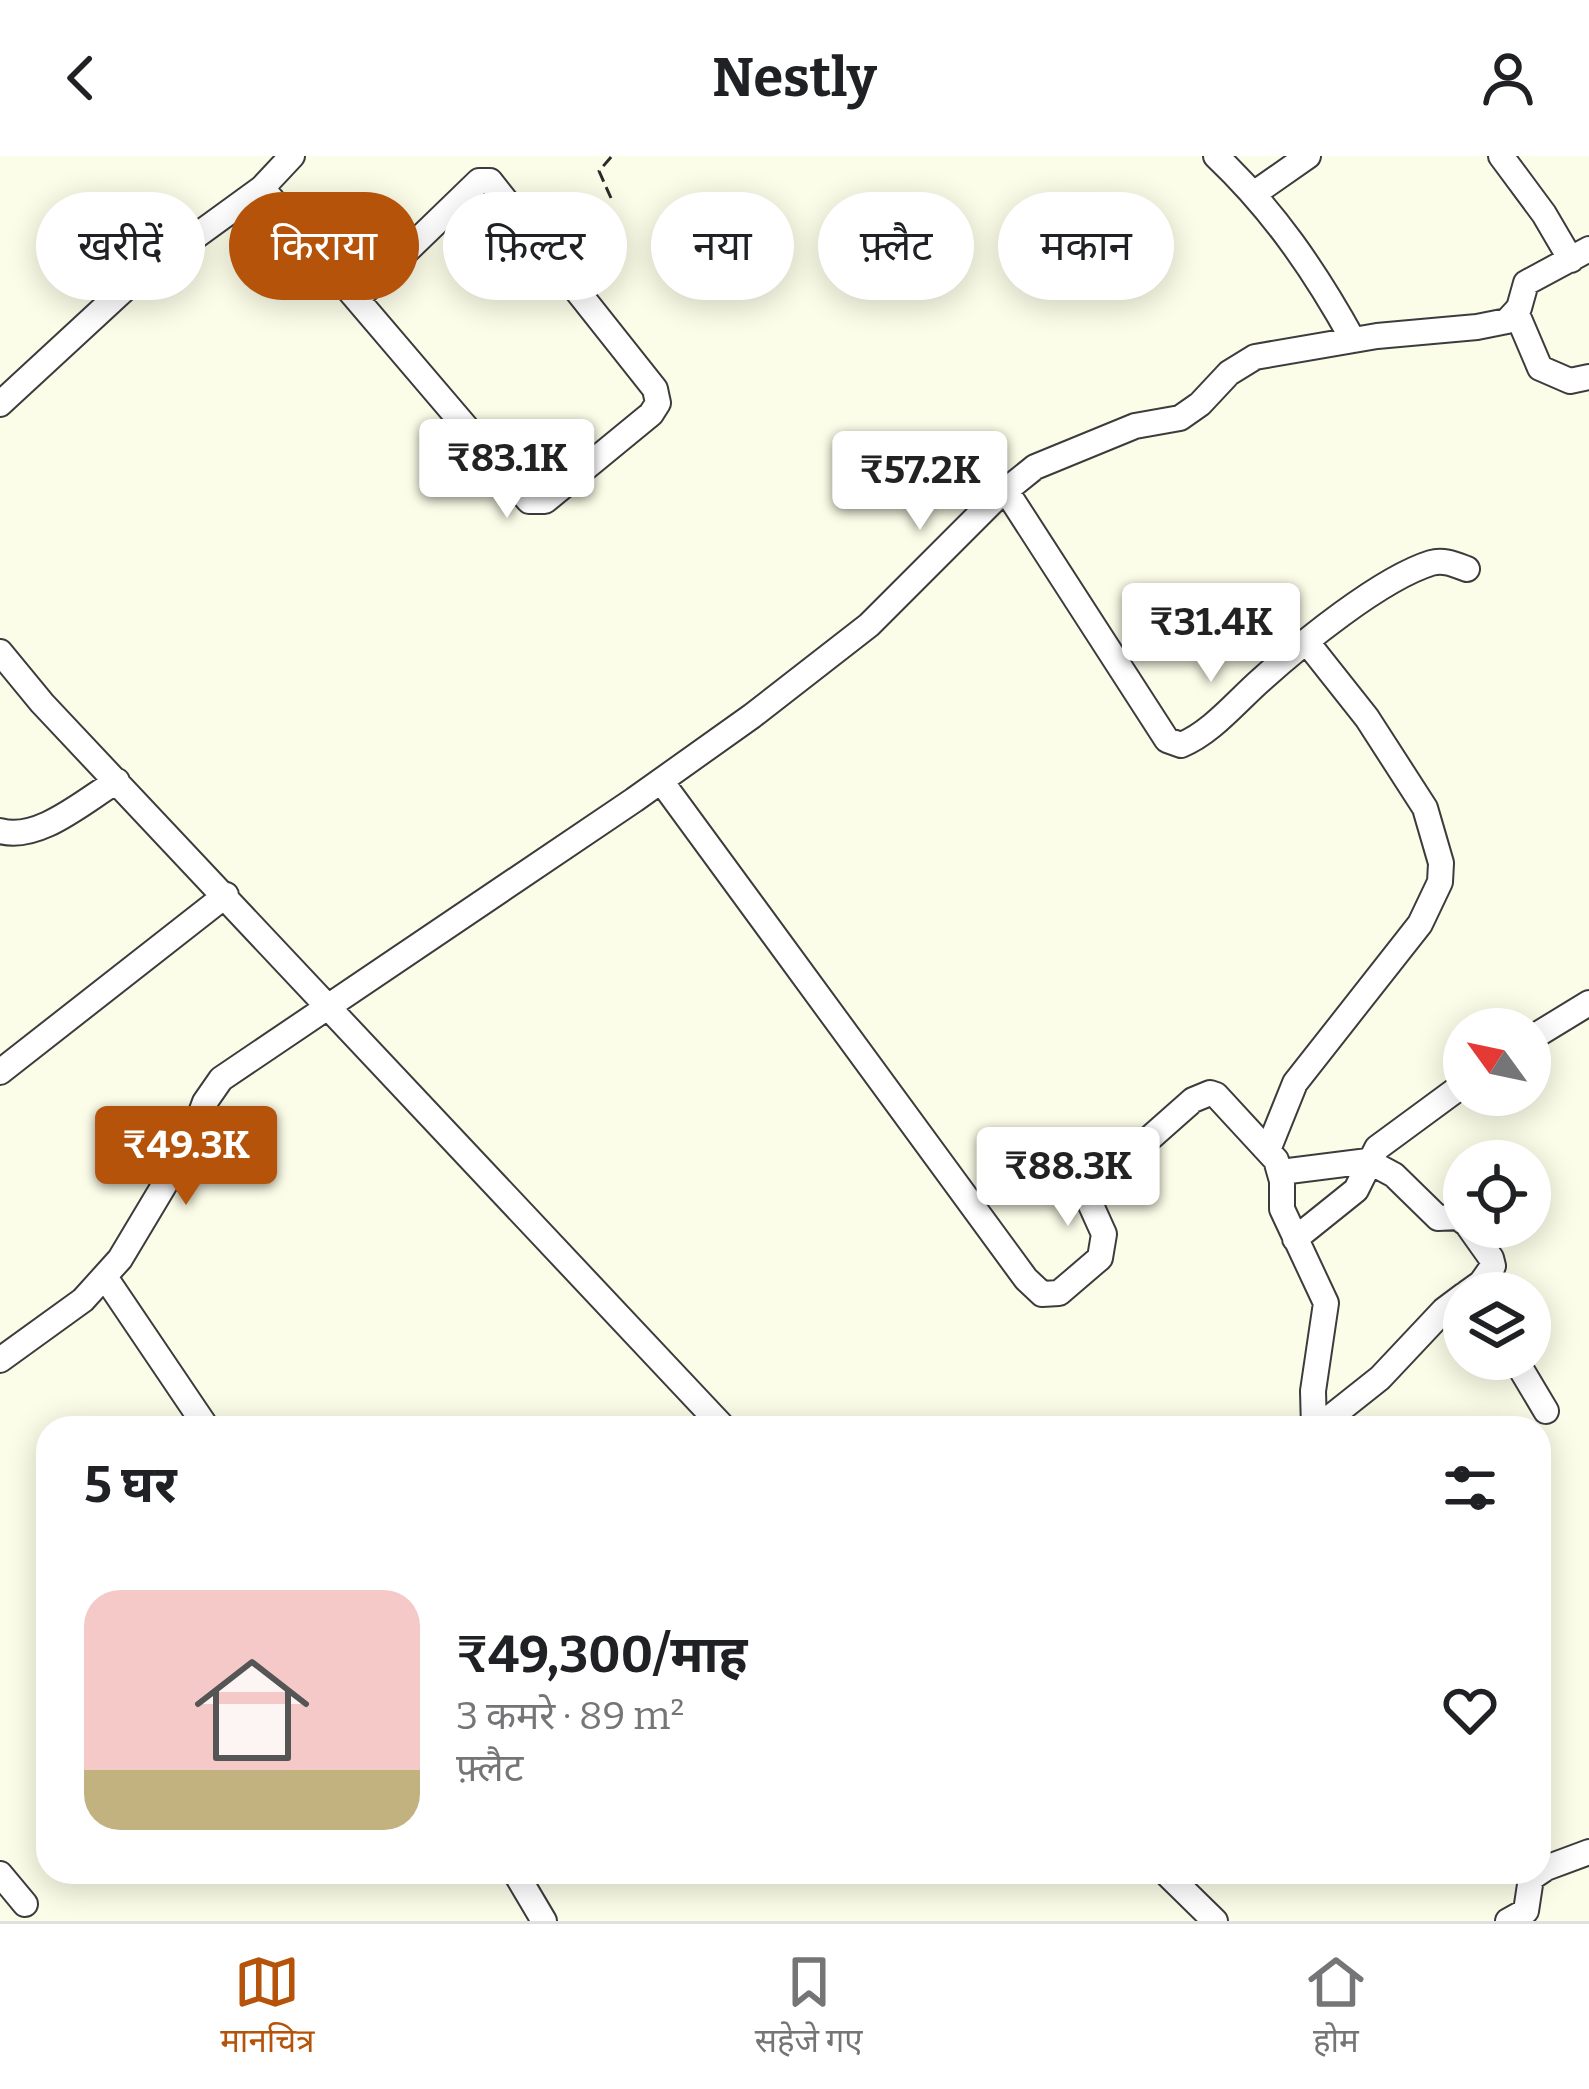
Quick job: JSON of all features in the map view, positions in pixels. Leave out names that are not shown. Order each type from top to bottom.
[{"type":"street","points":[[1216,156],[1289,235],[1353,340]]},
{"type":"street","points":[[1255,193],[1308,156]]},
{"type":"street","points":[[0,1360],[83,1300],[105,1277],[134,1238],[190,1142],[211,1090],[232,1070],[661,782],[838,651],[1005,489],[1035,467],[1135,426],[1180,418],[1229,373],[1256,357],[1353,340],[1477,327],[1507,321],[1516,314],[1526,284],[1580,254],[1501,156]]},
{"type":"street","points":[[0,404],[130,284],[262,188],[285,159]]},
{"type":"street","points":[[479,181],[490,181],[655,389],[658,403],[651,414],[545,501],[529,501],[357,299],[479,181]]},
{"type":"street","points":[[262,188],[265,192]]},
{"type":"street","points":[[1516,314],[1533,356],[1547,374],[1570,381],[1589,377]]},
{"type":"street","points":[[1005,489],[1172,743],[1189,742],[1203,732],[1306,641],[1384,587],[1430,563],[1467,569]]},
{"type":"street","points":[[1306,641],[1378,732],[1425,808],[1441,862],[1440,882],[1420,924],[1294,1083],[1275,1161],[1282,1209],[1326,1303],[1312,1391],[1315,1416]]},
{"type":"street","points":[[0,652],[42,703],[713,1416]]},
{"type":"street","points":[[0,831],[35,829],[116,781]]},
{"type":"street","points":[[661,782],[783,953],[1026,1279],[1042,1294],[1059,1293],[1100,1258],[1105,1244],[1091,1210],[1091,1195],[1202,1095],[1216,1095],[1275,1161],[1369,1161],[1394,1175],[1443,1218]]},
{"type":"street","points":[[0,1072],[226,895]]},
{"type":"street","points":[[1551,1026],[1589,1003]]},
{"type":"street","points":[[1295,1239],[1356,1190],[1377,1148],[1443,1099]]},
{"type":"street","points":[[105,1277],[199,1416]]},
{"type":"street","points":[[1333,1416],[1443,1316]]},
{"type":"street","points":[[1528,1380],[1546,1411]]},
{"type":"street","points":[[1551,1866],[1589,1852]]},
{"type":"street","points":[[0,1874],[25,1904]]},
{"type":"street","points":[[522,1884],[544,1921]]},
{"type":"street","points":[[1177,1884],[1215,1921]]},
{"type":"street","points":[[1508,1921],[1528,1906],[1526,1884]]},
{"type":"path","points":[[608,192],[599,171],[612,156]]}]
